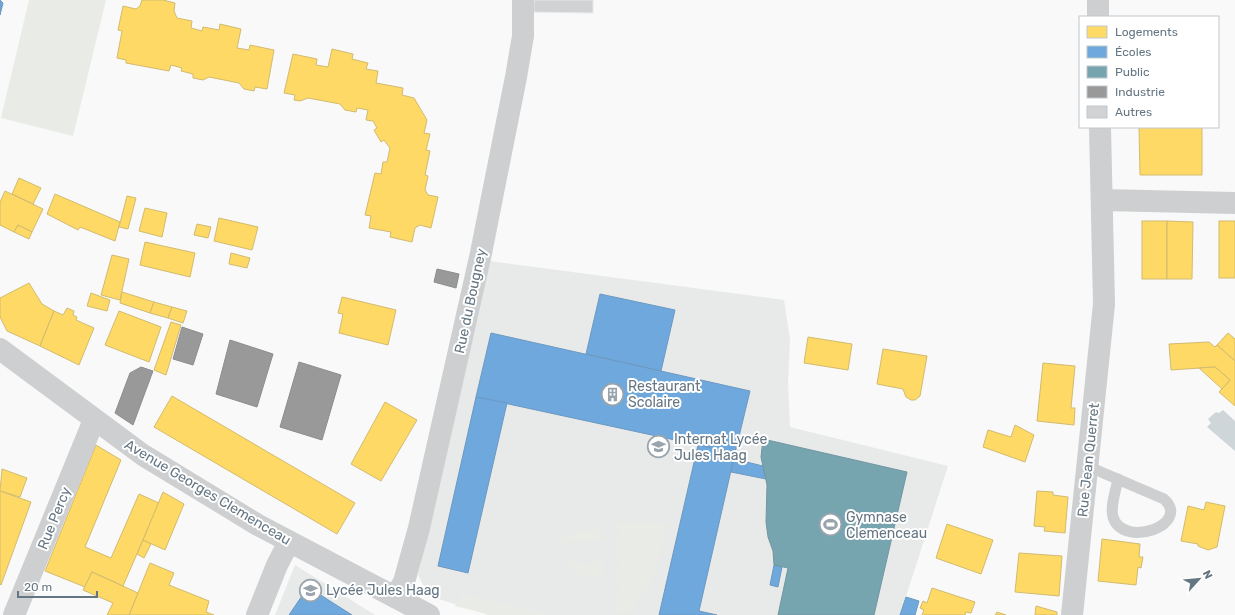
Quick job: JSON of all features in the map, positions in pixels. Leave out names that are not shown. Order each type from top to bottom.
[{"type":"street","name":"Rue du Bougney","points":[[395,597],[404,582],[419,528],[480,253],[523,36],[523,0]]},
{"type":"street","points":[[1098,0],[1098,16]]},
{"type":"street","name":"Rue Jean Querret","points":[[1072,615],[1104,304],[1100,128]]},
{"type":"street","points":[[1102,200],[1235,202]]},
{"type":"street","name":"Avenue Georges Clemenceau","points":[[0,349],[143,455],[289,542],[429,615]]},
{"type":"street","name":"Rue Percy","points":[[14,615],[94,420]]},
{"type":"street","points":[[257,615],[277,565],[289,542]]},
{"type":"lane","points":[[1087,466],[1118,479],[1164,499],[1170,505],[1171,511],[1168,520],[1160,527],[1135,533],[1125,531],[1118,526],[1113,516],[1118,479]]},
{"type":"shaded area","points":[[29,0],[106,0],[73,136],[1,118]]},
{"type":"shaded area","name":"Internat Lycée Jules Haag","points":[[490,261],[784,300],[790,339],[788,382],[790,427],[948,466],[900,615],[489,615],[429,596],[418,575]]},
{"type":"shaded area","points":[[1223,410],[1235,421],[1235,451],[1207,427],[1211,423],[1208,419],[1216,412],[1219,413]]},
{"type":"shaded area","points":[[651,522],[666,525],[660,557],[648,587],[635,605],[624,615],[616,611],[615,591],[620,591],[621,580],[616,580],[616,567],[620,567],[621,557],[616,556],[616,537],[620,538],[620,527],[615,527],[615,523]]},
{"type":"shaded area","points":[[602,526],[603,541],[563,542],[570,562],[582,561],[582,565],[592,566],[592,561],[603,560],[603,577],[576,577],[559,540],[579,532]]},
{"type":"shaded area","name":"Lycée Jules Haag","points":[[295,565],[375,615],[275,615]]},
{"type":"shaded area","points":[[463,593],[554,615],[492,615],[455,606]]},
{"type":"building: Logements","points":[[142,0],[163,0],[175,3],[174,11],[177,18],[192,21],[191,28],[202,31],[203,27],[219,30],[220,24],[241,29],[237,48],[249,50],[250,45],[274,50],[267,89],[255,87],[254,91],[244,89],[239,83],[209,77],[203,80],[193,78],[193,74],[181,71],[182,68],[171,65],[169,71],[126,63],[126,60],[117,58],[122,31],[118,30],[123,6],[136,9],[140,6]]},
{"type":"building: Logements","points":[[332,49],[353,54],[352,59],[368,63],[366,69],[378,71],[376,83],[403,88],[402,95],[414,98],[427,120],[424,133],[430,134],[426,150],[430,151],[425,175],[428,176],[425,190],[428,195],[438,197],[431,228],[420,225],[415,228],[412,242],[390,237],[391,232],[369,228],[371,216],[365,215],[375,173],[381,174],[383,162],[387,162],[390,148],[384,140],[381,142],[374,130],[377,128],[373,121],[366,120],[368,110],[357,108],[356,112],[345,110],[340,104],[308,98],[300,101],[294,100],[295,95],[284,93],[293,54],[317,59],[316,65],[328,67]]},
{"type":"building: Logements","points":[[1139,128],[1202,128],[1202,175],[1140,175]]},
{"type":"building: Logements","points":[[19,178],[41,188],[33,204],[12,194]]},
{"type":"building: Logements","points":[[5,191],[43,209],[32,232],[18,225],[14,232],[0,225],[0,202]]},
{"type":"building: Logements","points":[[55,194],[120,222],[115,241],[80,227],[78,230],[47,214]]},
{"type":"building: Logements","points":[[127,196],[136,198],[128,229],[119,227]]},
{"type":"building: Logements","points":[[145,208],[167,213],[162,237],[139,231]]},
{"type":"building: Logements","points":[[219,218],[258,227],[252,250],[214,241]]},
{"type":"building: Logements","points":[[1142,221],[1167,221],[1167,279],[1142,279]]},
{"type":"building: Logements","points":[[1167,221],[1193,222],[1192,279],[1167,279]]},
{"type":"building: Logements","points":[[1219,221],[1235,221],[1235,278],[1219,278]]},
{"type":"building: Logements","points":[[197,224],[211,227],[208,238],[194,235]]},
{"type":"building: Logements","points":[[18,225],[32,232],[29,239],[14,232]]},
{"type":"building: Logements","points":[[145,242],[195,253],[190,277],[140,265]]},
{"type":"building: Logements","points":[[231,253],[250,258],[247,268],[229,264]]},
{"type":"building: Logements","points":[[112,255],[129,259],[120,300],[101,295]]},
{"type":"building: Logements","points":[[29,283],[42,304],[54,311],[40,346],[7,331],[0,317],[0,298]]},
{"type":"building: Logements","points":[[122,292],[154,302],[150,313],[120,303]]},
{"type":"building: Logements","points":[[91,293],[110,300],[107,311],[87,306]]},
{"type":"building: Logements","points":[[342,297],[396,310],[388,345],[339,333],[343,314],[338,313]]},
{"type":"building: Logements","points":[[154,302],[172,307],[168,318],[150,313]]},
{"type":"building: Logements","points":[[172,307],[187,311],[183,323],[168,318]]},
{"type":"building: Logements","points":[[67,308],[74,311],[73,315],[77,317],[76,320],[94,328],[79,365],[40,346],[54,311],[63,315]]},
{"type":"building: Logements","points":[[119,311],[161,327],[149,362],[105,345]]},
{"type":"building: Logements","points":[[171,322],[181,325],[166,375],[154,370]]},
{"type":"building: Logements","points":[[1228,333],[1235,339],[1235,361],[1217,345]]},
{"type":"building: Logements","points":[[808,337],[852,344],[848,370],[804,363]]},
{"type":"building: Logements","points":[[1209,342],[1215,347],[1217,345],[1235,361],[1235,406],[1219,392],[1230,380],[1215,367],[1171,370],[1169,344]]},
{"type":"building: Logements","points":[[883,349],[927,356],[920,396],[915,400],[911,400],[906,397],[903,389],[877,384]]},
{"type":"building: Logements","points":[[1043,363],[1075,366],[1071,408],[1075,408],[1074,425],[1037,421]]},
{"type":"building: Logements","points":[[1215,367],[1230,380],[1222,389],[1199,368]]},
{"type":"building: Logements","points":[[172,396],[355,503],[337,534],[154,427]]},
{"type":"building: Logements","points":[[385,402],[417,420],[381,481],[351,464]]},
{"type":"building: Logements","points":[[1015,425],[1034,435],[1025,462],[983,447],[988,430],[1011,437]]},
{"type":"building: Logements","points":[[96,445],[121,460],[85,547],[111,558],[139,494],[159,503],[123,586],[92,572],[85,587],[45,571]]},
{"type":"building: Logements","points":[[2,469],[27,478],[20,497],[0,491]]},
{"type":"building: Logements","points":[[0,491],[31,502],[1,585],[0,584]]},
{"type":"building: Logements","points":[[1037,491],[1053,492],[1053,495],[1068,497],[1065,533],[1044,531],[1045,527],[1034,526]]},
{"type":"building: Logements","points":[[163,492],[184,504],[165,550],[143,540]]},
{"type":"building: Logements","points":[[1206,502],[1225,506],[1217,547],[1208,550],[1198,546],[1198,544],[1181,541],[1188,506],[1204,510]]},
{"type":"building: Logements","points":[[947,524],[993,540],[981,574],[936,558]]},
{"type":"building: Logements","points":[[1102,539],[1140,544],[1139,557],[1143,557],[1141,568],[1138,567],[1136,585],[1098,581]]},
{"type":"building: Logements","points":[[143,540],[151,544],[144,558],[137,554]]},
{"type":"building: Logements","points":[[1019,553],[1062,556],[1059,596],[1015,592]]},
{"type":"building: Logements","points":[[150,563],[174,573],[169,585],[209,601],[206,612],[214,615],[129,615]]},
{"type":"building: Logements","points":[[92,572],[138,593],[129,615],[107,615],[113,603],[83,590]]},
{"type":"building: Logements","points":[[932,588],[975,602],[971,613],[966,612],[965,615],[922,615],[924,610],[920,608],[923,601],[927,603]]},
{"type":"building: Logements","points":[[1036,606],[1057,612],[1057,615],[1035,615]]},
{"type":"building: Logements","points":[[997,612],[1006,615],[995,615]]},
{"type":"building: Écoles","points":[[0,0],[3,3],[0,15]]},
{"type":"building: Écoles","points":[[600,294],[675,310],[661,371],[586,354]]},
{"type":"building: Écoles","name":"Restaurant Scolaire","points":[[491,333],[750,391],[735,453],[476,397]]},
{"type":"building: Écoles","points":[[476,397],[507,403],[468,573],[438,566]]},
{"type":"building: Écoles","points":[[698,445],[735,453],[699,611],[717,615],[659,615]]},
{"type":"building: Écoles","points":[[734,459],[763,466],[766,479],[731,472]]},
{"type":"building: Écoles","points":[[774,565],[782,567],[778,587],[770,585]]},
{"type":"building: Écoles","points":[[308,587],[352,615],[289,615]]},
{"type":"building: Écoles","points":[[906,597],[919,601],[915,615],[900,615]]},
{"type":"building: Public","name":"Gymnase Clemenceau","points":[[763,439],[907,472],[874,615],[778,615],[788,568],[774,565],[773,551],[768,537],[766,522],[767,485],[761,457]]},
{"type":"building: Industrie","points":[[437,269],[459,274],[456,288],[434,282]]},
{"type":"building: Industrie","points":[[182,327],[203,334],[193,365],[173,359]]},
{"type":"building: Industrie","points":[[230,340],[273,354],[257,407],[216,394]]},
{"type":"building: Industrie","points":[[299,362],[341,375],[322,440],[280,427]]},
{"type":"building: Industrie","points":[[141,367],[153,371],[133,425],[115,413],[130,373]]},
{"type":"building: Autres","points":[[534,0],[593,0],[593,13],[534,12]]},
{"type":"place","name":"Restaurant Scolaire","points":[[613,394]]},
{"type":"place","name":"Internat Lycée Jules Haag","points":[[658,447]]},
{"type":"place","name":"Gymnase Clemenceau","points":[[831,525]]},
{"type":"place","name":"Lycée Jules Haag","points":[[310,590]]}]
